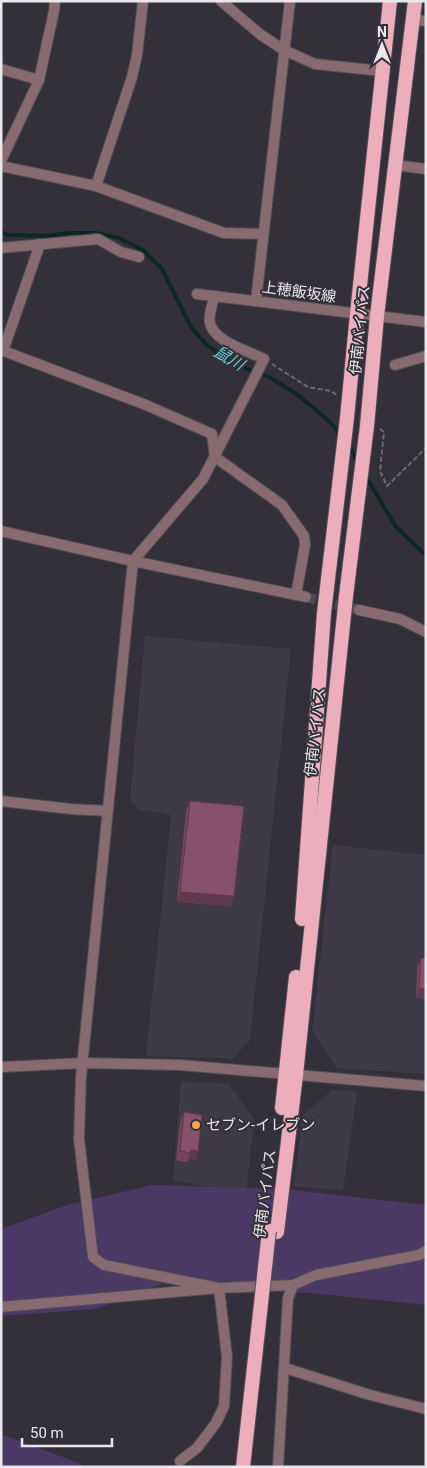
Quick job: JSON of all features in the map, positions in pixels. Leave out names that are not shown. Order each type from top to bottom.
[{"type":"highway","name":"伊南バイパス","points":[[291,1075],[324,613],[347,418],[390,1]]},
{"type":"highway","name":"伊南バイパス","points":[[249,1467],[273,1232],[356,507],[367,426],[377,316],[395,165],[419,21],[415,1]]},
{"type":"highway","name":"伊南バイパス","points":[[243,1467],[273,1232]]},
{"type":"street","points":[[1,161],[39,80],[55,1]]},
{"type":"street","points":[[96,186],[132,77],[137,55],[143,1]]},
{"type":"street","points":[[221,1],[261,35],[284,50],[315,64],[382,71]]},
{"type":"street","points":[[256,301],[290,1]]},
{"type":"street","points":[[1,68],[39,80]]},
{"type":"street","points":[[395,165],[426,169]]},
{"type":"street","points":[[1,166],[96,186],[224,232],[263,234]]},
{"type":"street","points":[[1,248],[98,239],[121,252],[138,257]]},
{"type":"street","points":[[1,531],[301,596],[304,536],[282,505],[215,457],[212,434],[146,405],[2,350],[40,244]]},
{"type":"street","name":"上穂飯坂線","points":[[197,294],[426,322]]},
{"type":"street","points":[[214,296],[209,321],[213,332],[242,350],[252,352],[264,359],[203,479],[133,561],[81,1077],[79,1139],[93,1257],[104,1265],[220,1288]]},
{"type":"street","points":[[395,365],[426,356]]},
{"type":"street","points":[[359,610],[400,619],[426,632]]},
{"type":"street","points":[[1,802],[71,810],[108,811]]},
{"type":"street","points":[[1,1066],[84,1062],[180,1065],[426,1086]]},
{"type":"street","points":[[1,1307],[220,1288],[293,1285],[316,1275],[419,1255],[426,1251]]},
{"type":"street","points":[[278,1467],[288,1298],[293,1285]]},
{"type":"street","points":[[180,1461],[197,1448],[216,1423],[224,1406],[227,1357],[220,1288]]},
{"type":"street","points":[[285,1368],[370,1395],[426,1409]]},
{"type":"shaded area","points":[[145,636],[291,649],[250,1040],[232,1060],[146,1056],[171,815],[140,810],[130,800]]},
{"type":"shaded area","points":[[333,845],[426,855],[426,1074],[337,1068],[312,1031]]},
{"type":"shaded area","points":[[181,1082],[229,1084],[254,1119],[246,1195],[173,1180]]},
{"type":"shaded area","points":[[332,1090],[357,1092],[343,1190],[294,1186],[302,1116]]},
{"type":"shaded area","points":[[152,1185],[283,1189],[426,1205],[426,1305],[311,1293],[219,1288],[185,1275],[96,1309],[1,1316],[1,1229],[67,1205]]},
{"type":"shaded area","points":[[1,1434],[79,1463],[83,1467],[1,1467]]},
{"type":"building","points":[[190,801],[244,806],[234,896],[180,892]]},
{"type":"building","points":[[421,958],[426,958],[426,989],[419,988]]},
{"type":"building","points":[[184,1112],[202,1115],[198,1151],[191,1150],[191,1153],[180,1151]]},
{"type":"waterway","name":"鼠川","points":[[1,232],[8,235],[48,236],[69,233],[96,233],[119,238],[143,250],[162,269],[191,327],[207,345],[232,363],[271,378],[298,395],[331,423],[341,435]]},
{"type":"waterway","name":"鼠川","points":[[349,445],[358,463]]},
{"type":"waterway","name":"鼠川","points":[[365,475],[396,527],[426,555]]},
{"type":"tunnel","points":[[306,597],[359,610]]},
{"type":"place","name":"セブン-イレブン","points":[[196,1125]]}]
